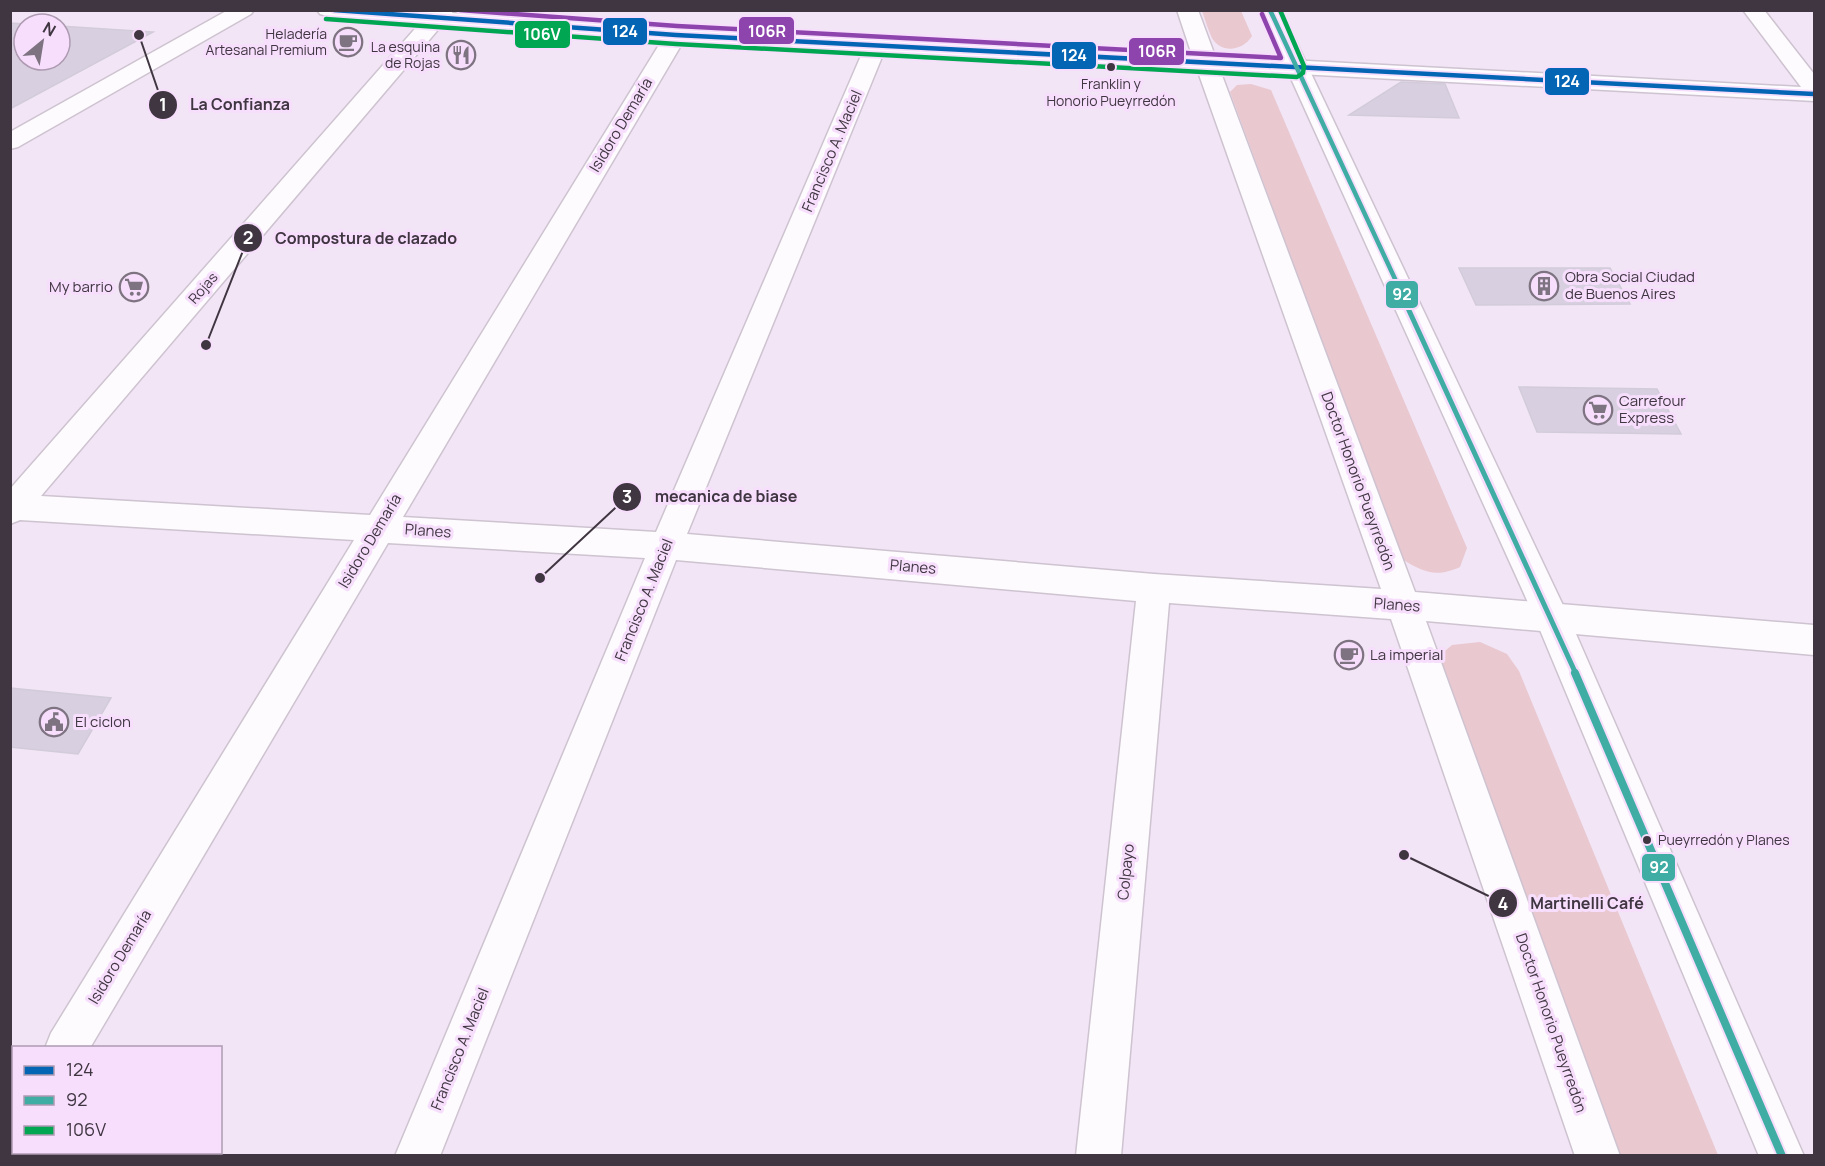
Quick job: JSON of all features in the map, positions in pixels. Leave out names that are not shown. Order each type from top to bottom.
[{"type":"street","points":[[10,142],[244,10]]},
{"type":"street","points":[[327,10],[439,15],[675,35],[1815,94]]},
{"type":"street","name":"Doctor Honorio Pueyrredón","points":[[1187,10],[1204,63],[1402,605],[1598,1155]]},
{"type":"street","points":[[1270,10],[1551,618],[1782,1155]]},
{"type":"street","points":[[1753,10],[1815,88]]},
{"type":"street","name":"Rojas","points":[[12,508],[439,15]]},
{"type":"street","name":"Isidoro Demaría","points":[[67,1046],[675,35]]},
{"type":"street","name":"Francisco A. Maciel","points":[[417,1155],[666,546],[876,46]]},
{"type":"street","name":"Planes","points":[[12,508],[377,527],[666,546],[1154,588],[1402,605],[1815,640]]},
{"type":"street","name":"Colpayo","points":[[1098,1155],[1154,588]]},
{"type":"shaded area","points":[[1202,11],[1241,11],[1252,36],[1238,47],[1232,49],[1221,47],[1212,38]]},
{"type":"shaded area","points":[[1251,84],[1271,90],[1467,548],[1460,567],[1437,573],[1423,570],[1402,559],[1230,92],[1237,85]]},
{"type":"shaded area","points":[[1480,642],[1507,654],[1519,671],[1718,1155],[1614,1155],[1437,675],[1439,656],[1452,645]]},
{"type":"building","points":[[10,23],[12,23],[12,72],[72,72],[72,27],[153,32],[10,109]]},
{"type":"building","points":[[1401,82],[1445,84],[1459,118],[1349,115]]},
{"type":"building","name":"Obra Social Ciudad de Buenos Aires","points":[[1459,268],[1610,268],[1630,304],[1476,305]]},
{"type":"building","name":"Carrefour Express","points":[[1519,387],[1657,389],[1681,434],[1537,432]]},
{"type":"building","name":"El ciclon","points":[[10,688],[111,698],[78,754],[10,747]]},
{"type":"transit line","name":"124","points":[[334,10],[676,35],[1814,94]]},
{"type":"transit line","name":"106R","points":[[460,10],[677,26],[1281,58],[1262,14]]},
{"type":"transit line","name":"92","points":[[1270,10],[1552,618],[1782,1156]]},
{"type":"transit line","name":"106V","points":[[326,19],[676,44],[1297,77],[1303,73],[1304,66],[1280,10]]},
{"type":"place","name":"La Confianza","points":[[139,35]]},
{"type":"place","name":"Heladería Artesanal Premium","points":[[348,42]]},
{"type":"place","name":"La esquina de Rojas","points":[[461,55]]},
{"type":"place","name":"Franklin y Honorio Pueyrredón","points":[[1111,67]]},
{"type":"place","name":"Obra Social Ciudad de Buenos Aires","points":[[1544,286]]},
{"type":"place","name":"My barrio","points":[[134,287]]},
{"type":"place","name":"Compostura de clazado","points":[[206,345]]},
{"type":"place","name":"Carrefour Express","points":[[1598,410]]},
{"type":"place","name":"mecanica de biase","points":[[540,578]]},
{"type":"place","name":"La imperial","points":[[1349,655]]},
{"type":"place","name":"El ciclon","points":[[54,722]]},
{"type":"place","name":"Pueyrredón y Planes","points":[[1647,840]]},
{"type":"place","name":"Martinelli Café","points":[[1404,855]]}]
